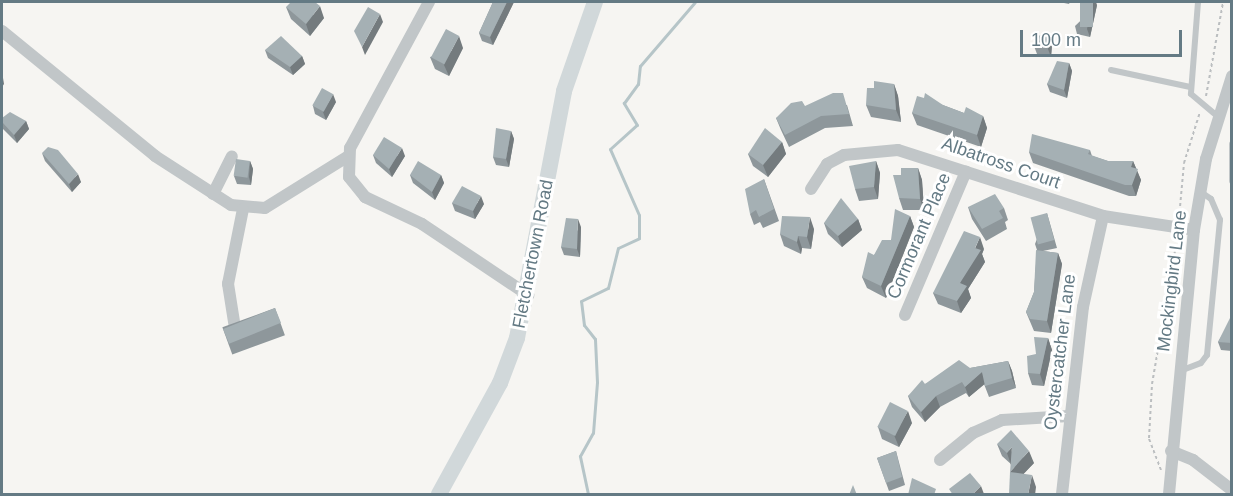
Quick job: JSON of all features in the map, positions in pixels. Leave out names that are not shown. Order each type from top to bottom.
[{"type":"street","points":[[2,31],[155,156],[213,194],[243,209],[265,208],[347,157],[429,2]]},
{"type":"street","name":"Fletchertown Road","points":[[439,495],[500,383],[528,295],[564,91],[595,2]]},
{"type":"street","name":"Mockingbird Lane","points":[[1170,488],[1171,451],[1194,230],[1217,116],[1227,100],[1232,76]]},
{"type":"street","name":"Albatross Court","points":[[811,189],[827,164],[862,150],[898,150],[1103,216],[1194,230]]},
{"type":"street","points":[[213,194],[232,156]]},
{"type":"street","points":[[347,157],[349,177],[365,197],[422,224],[528,295]]},
{"type":"street","name":"Cormorant Place","points":[[905,315],[966,171]]},
{"type":"street","points":[[235,328],[228,276],[243,209]]},
{"type":"street","name":"Oystercatcher Lane","points":[[1062,495],[1069,416],[1089,264],[1103,216]]},
{"type":"street","points":[[940,460],[973,433],[1002,420],[1069,416]]},
{"type":"street","points":[[1171,451],[1197,463],[1232,490]]},
{"type":"lane","points":[[1198,2],[1190,87],[1202,108],[1217,116]]},
{"type":"lane","points":[[1111,70],[1190,87]]},
{"type":"lane","points":[[1232,144],[1232,181]]},
{"type":"lane","points":[[1180,371],[1201,363],[1207,355],[1220,220],[1211,199],[1201,192]]},
{"type":"path","points":[[1170,488],[1150,453],[1149,427],[1178,227],[1184,163],[1213,74],[1223,2]]},
{"type":"building","points":[[291,2],[315,2],[320,6],[306,24],[286,7]]},
{"type":"building","points":[[493,2],[507,2],[490,37],[479,33]]},
{"type":"building","points":[[1080,2],[1093,2],[1093,27],[1080,27]]},
{"type":"building","points":[[368,7],[380,14],[362,47],[354,31]]},
{"type":"building","points":[[446,29],[459,36],[444,64],[431,57]]},
{"type":"building","points":[[1036,35],[1050,37],[1048,48],[1034,46]]},
{"type":"building","points":[[281,36],[302,56],[290,67],[265,50]]},
{"type":"building","points":[[1057,61],[1069,63],[1064,90],[1047,84]]},
{"type":"building","points":[[874,81],[894,84],[896,110],[866,105],[867,88],[874,88]]},
{"type":"building","points":[[322,88],[333,94],[324,112],[312,105]]},
{"type":"building","points":[[833,93],[843,93],[849,114],[821,116],[785,135],[776,118],[791,103],[802,101],[805,106]]},
{"type":"building","points":[[925,93],[943,105],[964,113],[966,107],[983,116],[977,135],[912,113],[917,96],[924,98]]},
{"type":"building","points":[[10,112],[26,121],[14,135],[2,122],[2,118]]},
{"type":"building","points":[[496,128],[511,131],[506,159],[493,157]]},
{"type":"building","points":[[765,128],[782,142],[763,165],[748,154]]},
{"type":"building","points":[[1032,134],[1090,150],[1088,154],[1108,161],[1133,161],[1131,167],[1138,169],[1132,185],[1125,185],[1029,152]]},
{"type":"building","points":[[384,137],[402,148],[389,169],[373,155]]},
{"type":"building","points":[[48,147],[58,150],[78,174],[69,184],[42,153]]},
{"type":"building","points":[[236,159],[250,161],[247,178],[234,176]]},
{"type":"building","points":[[418,161],[441,175],[432,192],[410,175]]},
{"type":"building","points":[[876,161],[874,187],[855,189],[849,166]]},
{"type":"building","points":[[901,168],[918,168],[920,199],[899,198],[893,175],[901,175]]},
{"type":"building","points":[[764,179],[774,209],[759,217],[756,210],[750,214],[745,189]]},
{"type":"building","points":[[462,186],[481,196],[473,211],[452,203]]},
{"type":"building","points":[[995,194],[1004,208],[999,211],[1003,218],[982,229],[968,207]]},
{"type":"building","points":[[841,198],[858,219],[838,236],[824,223]]},
{"type":"building","points":[[895,209],[910,216],[881,286],[862,277],[868,252],[874,255],[882,240],[891,240]]},
{"type":"building","points":[[1047,213],[1054,240],[1038,244],[1031,217]]},
{"type":"building","points":[[782,216],[810,217],[807,237],[798,236],[797,242],[780,234]]},
{"type":"building","points":[[566,218],[578,219],[577,249],[561,247]]},
{"type":"building","points":[[964,231],[980,237],[975,248],[981,250],[960,283],[967,286],[957,301],[933,293]]},
{"type":"building","points":[[1036,250],[1058,253],[1047,321],[1030,319],[1026,312],[1034,292]]},
{"type":"building","points":[[275,308],[281,323],[229,344],[223,329]]},
{"type":"building","points":[[1230,318],[1232,319],[1232,343],[1218,342]]},
{"type":"building","points":[[1034,337],[1048,338],[1040,374],[1028,373],[1027,356],[1036,354]]},
{"type":"building","points":[[959,360],[970,368],[1008,361],[1012,378],[985,386],[982,372],[965,387],[962,382],[936,396],[921,412],[908,396],[922,380],[925,384]]},
{"type":"building","points":[[890,402],[908,411],[895,436],[877,427]]},
{"type":"building","points":[[1011,430],[1029,451],[1010,472],[1012,447],[1007,453],[997,444]]},
{"type":"building","points":[[896,451],[902,477],[886,483],[877,458]]},
{"type":"building","points":[[1010,472],[1032,475],[1028,495],[1009,495]]},
{"type":"building","points":[[970,473],[981,486],[972,495],[953,495],[949,489]]},
{"type":"building","points":[[912,478],[936,489],[934,495],[908,495]]},
{"type":"building","points":[[853,485],[857,495],[849,495]]},
{"type":"waterway","points":[[588,494],[580,456],[593,433],[597,382],[595,339],[584,325],[581,301],[608,288],[618,248],[639,238],[639,215],[610,149],[637,125],[624,103],[638,84],[640,66],[695,2]]}]
